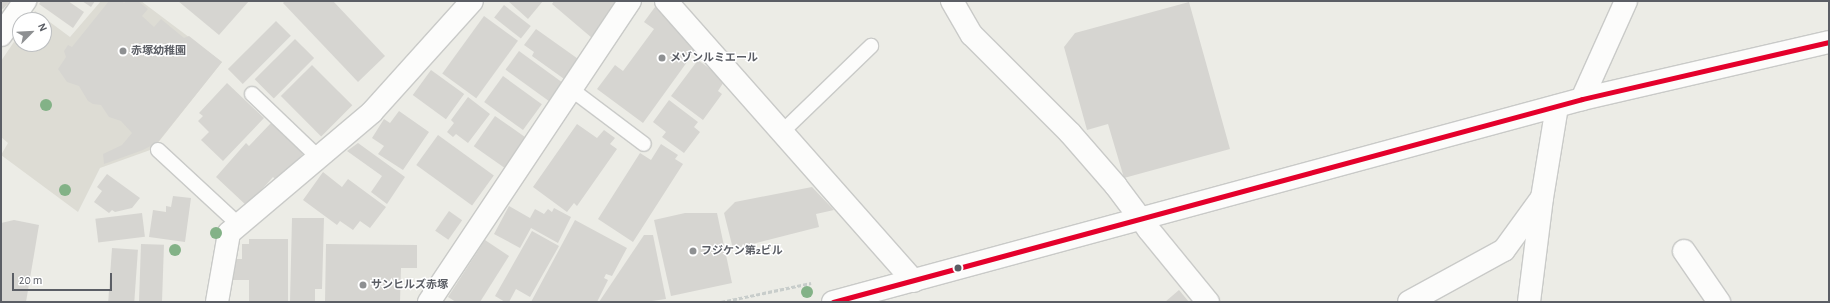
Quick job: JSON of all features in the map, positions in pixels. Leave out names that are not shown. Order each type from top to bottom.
[{"type":"street","points":[[1,35],[25,1]]},
{"type":"street","points":[[217,302],[229,233],[372,112],[472,1]]},
{"type":"street","points":[[429,302],[630,1]]},
{"type":"street","points":[[666,1],[914,281]]},
{"type":"street","points":[[952,1],[972,35],[1070,132],[1116,186],[1140,220],[1208,302]]},
{"type":"street","points":[[1582,99],[1626,1]]},
{"type":"street","points":[[833,302],[1582,99],[1829,42]]},
{"type":"street","points":[[1529,302],[1542,198],[1557,106]]},
{"type":"street","points":[[1409,302],[1504,250],[1542,198]]},
{"type":"street","points":[[1684,251],[1719,302]]},
{"type":"lane","points":[[782,132],[871,46]]},
{"type":"lane","points":[[572,89],[644,144]]},
{"type":"lane","points":[[252,94],[319,158]]},
{"type":"lane","points":[[158,150],[239,225]]},
{"type":"shaded area","points":[[101,1],[141,1],[222,62],[153,149],[100,168],[78,212],[1,155],[8,143],[1,137],[1,61],[12,45],[12,52],[52,52],[52,24],[70,37]]},
{"type":"building","points":[[1,1],[10,1],[3,9],[1,8]]},
{"type":"building","points":[[41,1],[68,1],[84,12],[73,28],[39,4]]},
{"type":"building","points":[[82,1],[95,1],[91,7]]},
{"type":"building","name":"赤塚幼稚園","points":[[109,1],[122,1],[124,3],[126,1],[138,1],[148,9],[142,16],[154,27],[161,19],[184,38],[189,36],[222,62],[158,142],[143,150],[104,164],[103,154],[122,145],[132,133],[121,121],[109,117],[101,105],[93,104],[88,101],[79,86],[67,82],[58,69],[66,57],[64,51],[68,45],[72,47]]},
{"type":"building","points":[[178,1],[249,1],[219,35]]},
{"type":"building","points":[[285,1],[333,1],[385,56],[358,82],[283,3]]},
{"type":"building","points":[[508,1],[543,1],[528,19]]},
{"type":"building","points":[[554,1],[620,1],[592,38],[552,4]]},
{"type":"building","points":[[1189,2],[1230,149],[1124,178],[1108,124],[1087,130],[1064,47],[1075,33]]},
{"type":"building","points":[[504,5],[531,26],[521,39],[494,18]]},
{"type":"building","name":"メゾンルミエール","points":[[655,7],[668,17],[695,51],[643,123],[597,89],[615,65],[623,71],[654,29],[644,22]]},
{"type":"building","points":[[484,16],[518,41],[476,98],[442,73]]},
{"type":"building","points":[[276,21],[291,36],[243,84],[228,69]]},
{"type":"building","points":[[536,29],[581,61],[567,81],[532,56],[534,52],[524,45]]},
{"type":"building","points":[[295,39],[314,58],[274,98],[255,79]]},
{"type":"building","points":[[519,51],[565,85],[552,103],[505,70]]},
{"type":"building","points":[[698,60],[725,80],[718,91],[722,94],[703,120],[671,96]]},
{"type":"building","points":[[312,65],[352,105],[321,136],[281,96]]},
{"type":"building","points":[[431,70],[464,94],[446,119],[413,95]]},
{"type":"building","points":[[503,76],[542,104],[523,130],[484,102]]},
{"type":"building","points":[[227,83],[264,118],[223,161],[201,140],[209,132],[198,121],[203,116],[199,113]]},
{"type":"building","points":[[468,97],[490,114],[468,143],[456,134],[453,137],[447,132],[454,123],[451,120]]},
{"type":"building","points":[[669,100],[698,122],[694,127],[700,132],[684,153],[662,137],[666,132],[653,122]]},
{"type":"building","points":[[399,111],[429,132],[403,170],[378,154],[384,146],[372,138],[384,119],[390,123]]},
{"type":"building","points":[[495,116],[528,139],[507,169],[474,146]]},
{"type":"building","points":[[271,123],[304,153],[278,182],[273,177],[247,206],[216,177],[246,143],[249,146]]},
{"type":"building","points":[[577,124],[597,138],[604,130],[615,138],[610,144],[617,149],[577,206],[574,203],[567,212],[533,187]]},
{"type":"building","points":[[438,135],[494,176],[472,205],[416,165]]},
{"type":"building","points":[[358,143],[405,177],[387,204],[371,192],[382,176],[347,151]]},
{"type":"building","points":[[661,144],[678,155],[675,159],[683,164],[633,242],[598,219],[640,153],[651,160]]},
{"type":"building","points":[[323,172],[342,187],[348,179],[386,207],[370,228],[360,221],[353,230],[340,221],[337,225],[303,200]]},
{"type":"building","points":[[107,174],[140,198],[132,208],[115,212],[112,210],[109,213],[94,202],[102,191],[97,187]]},
{"type":"building","points":[[812,187],[834,210],[816,214],[819,227],[733,249],[724,213],[735,202]]},
{"type":"building","points":[[173,196],[191,198],[185,242],[149,237],[153,210],[166,212],[166,206],[171,207]]},
{"type":"building","points":[[509,206],[530,218],[535,209],[544,214],[548,209],[552,212],[554,208],[571,217],[558,243],[531,228],[520,248],[494,234]]},
{"type":"building","points":[[449,211],[462,220],[448,240],[435,231]]},
{"type":"building","points":[[142,213],[145,237],[98,243],[95,219]]},
{"type":"building","name":"フジケン第2ビル","points":[[685,213],[717,213],[732,283],[671,296],[654,220]]},
{"type":"building","points":[[292,218],[324,218],[322,289],[315,289],[315,302],[290,302]]},
{"type":"building","points":[[14,220],[39,225],[26,302],[1,302],[1,223]]},
{"type":"building","points":[[575,220],[627,248],[612,276],[606,274],[604,278],[608,280],[597,302],[531,302]]},
{"type":"building","points":[[532,231],[559,246],[530,297],[516,289],[509,302],[505,302],[495,296]]},
{"type":"building","points":[[644,235],[653,235],[666,299],[645,302],[599,302]]},
{"type":"building","points":[[249,239],[288,239],[288,302],[249,302],[249,280],[233,280],[233,259],[242,259],[242,244],[249,244]]},
{"type":"building","points":[[485,240],[509,256],[480,302],[456,302],[448,297]]},
{"type":"building","points":[[141,244],[164,245],[162,302],[139,302]]},
{"type":"building","name":"サンヒルズ赤塚","points":[[326,244],[417,245],[417,268],[401,268],[400,302],[325,302]]},
{"type":"building","points":[[112,248],[138,250],[134,302],[108,302]]},
{"type":"building","points":[[1179,290],[1189,302],[1165,302]]},
{"type":"transit line","points":[[833,302],[1582,99],[1829,42]]},
{"type":"place","name":"赤塚幼稚園","points":[[123,51]]},
{"type":"place","name":"メゾンルミエール","points":[[662,58]]},
{"type":"place","name":"フジケン第2ビル","points":[[693,251]]},
{"type":"place","name":"サンヒルズ赤塚","points":[[363,285]]}]
